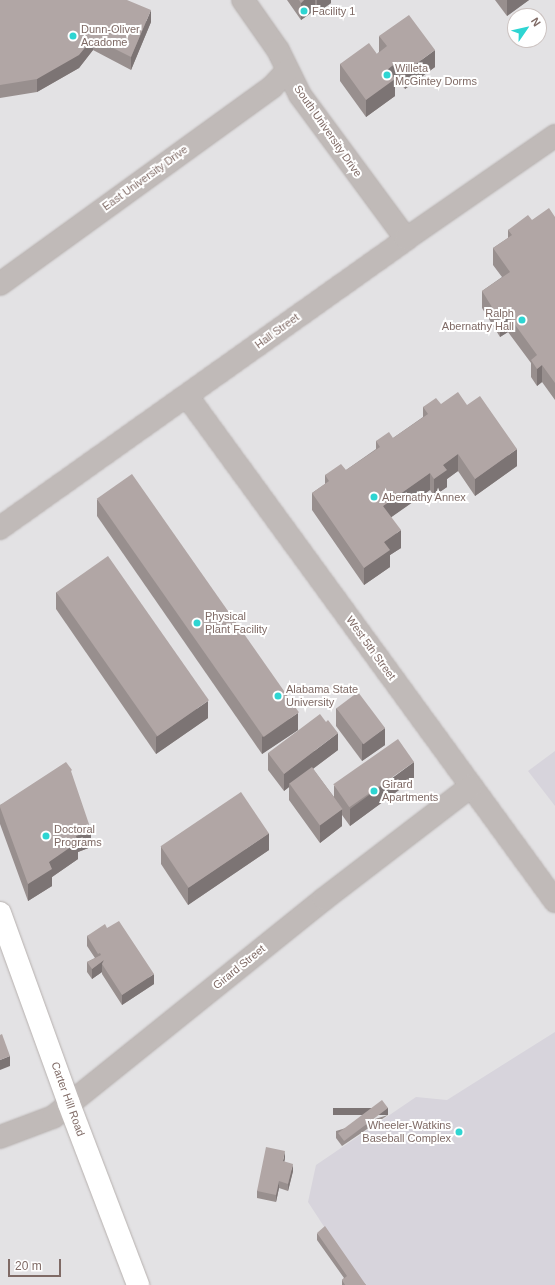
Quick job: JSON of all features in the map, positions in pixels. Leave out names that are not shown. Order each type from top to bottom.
[{"type":"main road","name":"Carter Hill Road","points":[[0,913],[69,1104],[138,1285]]},
{"type":"street","name":"South University Drive","points":[[243,0],[278,50],[300,95],[406,239]]},
{"type":"street","name":"East University Drive","points":[[0,284],[272,87],[288,70]]},
{"type":"street","name":"Hall Street","points":[[0,528],[406,239],[555,136]]},
{"type":"street","name":"West 5th Street","points":[[187,396],[555,901]]},
{"type":"street","name":"Girard Street","points":[[0,1136],[53,1117],[324,899],[471,786]]},
{"type":"shaded area","name":"Alabama State University","points":[[0,0],[555,0],[555,1285],[0,1285]]},
{"type":"shaded area","points":[[555,751],[555,806],[528,771]]},
{"type":"shaded area","name":"Wheeler-Watkins Baseball Complex","points":[[555,1032],[555,1285],[362,1285],[308,1202],[316,1165],[416,1097],[447,1100]]},
{"type":"building","name":"Dunn-Oliver Acadome","points":[[0,0],[127,0],[151,10],[131,57],[93,38],[79,55],[37,79],[0,85]]},
{"type":"building","points":[[409,15],[435,50],[405,72],[397,62],[388,69],[395,79],[366,100],[340,64],[369,43],[377,54],[387,46],[379,36]]},
{"type":"building","name":"Ralph Abernathy Hall","points":[[549,208],[555,217],[555,383],[542,365],[537,369],[531,360],[537,355],[508,315],[500,320],[482,291],[510,272],[493,248],[512,235],[508,230],[528,215],[532,220]]},
{"type":"building","name":"Abernathy Annex","points":[[458,392],[467,405],[480,396],[517,449],[475,479],[458,454],[443,465],[447,470],[434,479],[430,473],[383,506],[401,530],[384,542],[390,550],[364,568],[312,493],[329,481],[325,475],[341,464],[346,470],[380,447],[376,441],[389,432],[393,438],[428,414],[423,407],[436,398],[441,404]]},
{"type":"building","name":"Physical Plant Facility","points":[[132,474],[299,712],[264,737],[97,499]]},
{"type":"building","points":[[108,556],[209,700],[157,736],[56,592]]},
{"type":"building","points":[[358,692],[385,728],[364,744],[336,708]]},
{"type":"building","points":[[320,714],[326,722],[328,720],[338,733],[284,774],[268,753]]},
{"type":"building","points":[[398,739],[414,762],[349,807],[333,784]]},
{"type":"building","name":"Doctoral Programs","points":[[66,762],[72,770],[71,771],[91,830],[76,836],[78,842],[49,862],[52,869],[28,884],[0,805]]},
{"type":"building","points":[[312,767],[343,809],[320,826],[289,783]]},
{"type":"building","points":[[241,792],[269,833],[189,888],[161,846]]},
{"type":"building","points":[[119,921],[154,974],[122,995],[102,964],[104,960],[92,969],[87,962],[101,955],[100,953],[98,954],[87,936],[105,924],[107,928]]},
{"type":"building","points":[[2,1034],[10,1056],[0,1060],[0,1035]]},
{"type":"building","points":[[382,1100],[388,1108],[344,1141],[338,1133]]},
{"type":"building","points":[[266,1147],[285,1151],[283,1161],[293,1164],[288,1184],[279,1181],[276,1195],[257,1191]]},
{"type":"building","points":[[325,1226],[366,1285],[345,1285],[342,1280],[347,1276],[317,1233]]},
{"type":"place","name":"Facility 1","points":[[304,11]]},
{"type":"place","name":"Dunn-Oliver Acadome","points":[[73,36]]},
{"type":"place","name":"Willeta McGintey Dorms","points":[[387,75]]},
{"type":"place","name":"Ralph Abernathy Hall","points":[[522,320]]},
{"type":"place","name":"Abernathy Annex","points":[[374,497]]},
{"type":"place","name":"Physical Plant Facility","points":[[197,623]]},
{"type":"place","name":"Alabama State University","points":[[278,696]]},
{"type":"place","name":"Girard Apartments","points":[[374,791]]},
{"type":"place","name":"Doctoral Programs","points":[[46,836]]},
{"type":"place","name":"Wheeler-Watkins Baseball Complex","points":[[459,1132]]}]
